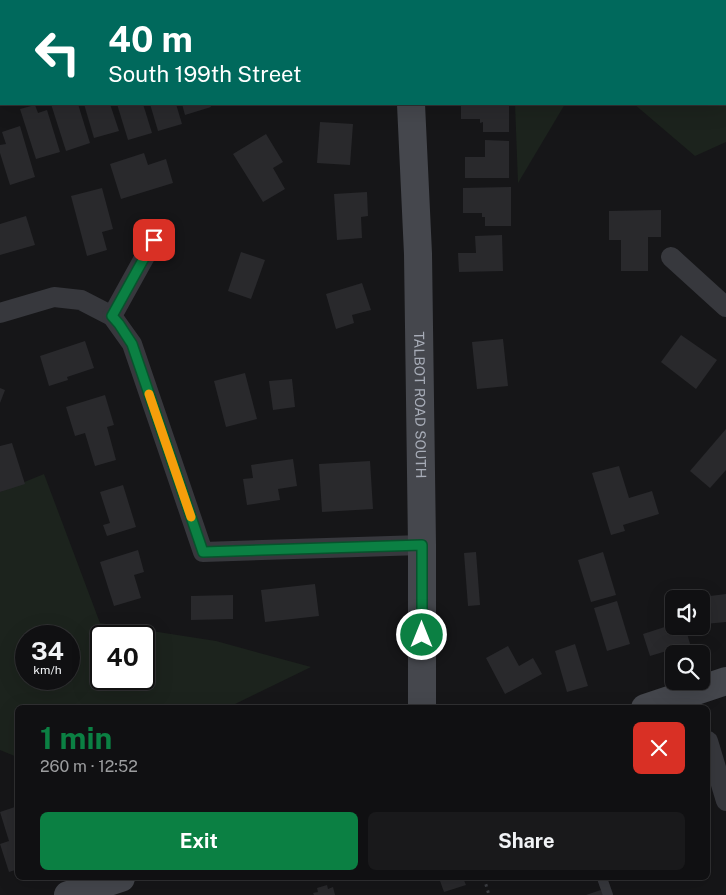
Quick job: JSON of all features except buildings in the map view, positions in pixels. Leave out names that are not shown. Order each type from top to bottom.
[{"type":"street","name":"TALBOT ROAD SOUTH","points":[[411,105],[418,254],[422,705]]},
{"type":"street","points":[[112,316],[154,240]]},
{"type":"street","points":[[671,257],[726,307]]},
{"type":"street","points":[[0,313],[54,297],[81,300],[112,316],[119,324],[132,344],[203,552],[422,545]]},
{"type":"street","points":[[663,705],[694,700],[726,681]]},
{"type":"street","points":[[710,748],[726,800]]},
{"type":"street","points":[[78,893],[115,880]]},
{"type":"lane","points":[[603,880],[608,895]]},
{"type":"path","points":[[485,880],[489,895]]},
{"type":"shaded area","points":[[515,105],[564,105],[518,183]]},
{"type":"shaded area","points":[[635,105],[726,105],[726,142],[695,156]]},
{"type":"shaded area","points":[[44,474],[100,623],[113,625],[90,625],[90,690],[155,690],[155,632],[216,641],[311,667],[233,705],[15,705],[15,756],[0,750],[0,492]]},
{"type":"slow traffic","points":[[149,394],[191,517]]},
{"type":"route","points":[[154,240],[112,316],[132,344],[203,552],[422,545],[422,635]]}]
